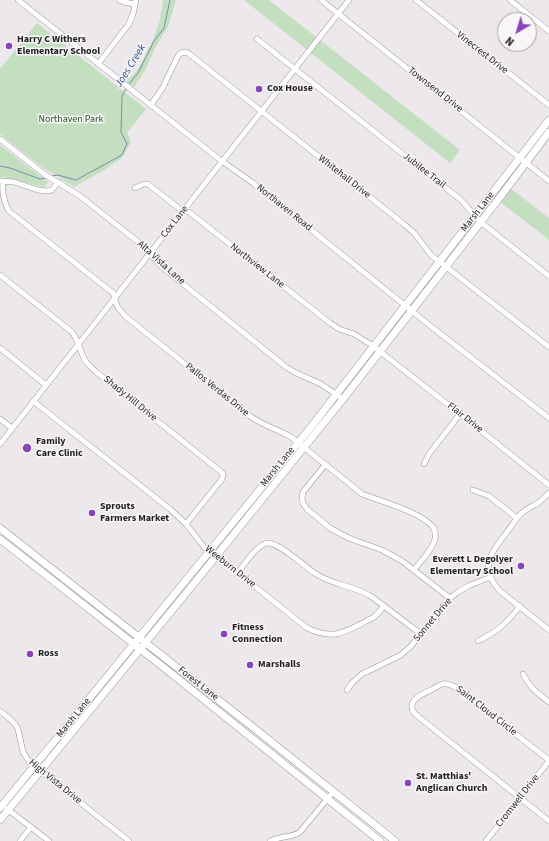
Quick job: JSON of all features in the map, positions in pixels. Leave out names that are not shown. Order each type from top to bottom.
[{"type":"main road","name":"Marsh Lane","points":[[0,820],[3,806],[37,769],[62,738],[96,691],[142,640],[176,598],[209,552],[300,445],[343,399],[380,352],[480,222],[549,120]]},
{"type":"main road","name":"Marsh Lane","points":[[176,598],[216,556],[300,445],[336,394],[474,217],[549,132]]},
{"type":"main road","name":"Forest Lane","points":[[0,528],[395,841]]},
{"type":"main road","points":[[8,545],[13,538]]},
{"type":"main road","name":"Forest Lane","points":[[0,539],[137,646],[380,841]]},
{"type":"main road","points":[[84,605],[89,599]]},
{"type":"main road","name":"Marsh Lane","points":[[62,738],[102,696],[137,646]]},
{"type":"main road","points":[[188,688],[194,681]]},
{"type":"main road","points":[[96,691],[102,696]]},
{"type":"main road","points":[[248,735],[254,728]]},
{"type":"main road","points":[[287,766],[293,759]]},
{"type":"main road","points":[[362,827],[368,820]]},
{"type":"street","name":"Northaven Road","points":[[18,0],[549,418]]},
{"type":"street","points":[[98,64],[129,24],[131,19],[135,2],[124,2],[120,0]]},
{"type":"street","name":"Townsend Drive","points":[[321,0],[549,181]]},
{"type":"street","name":"Cox Lane","points":[[0,444],[349,0]]},
{"type":"street","name":"Vinecrest Drive","points":[[416,0],[549,105]]},
{"type":"street","points":[[510,0],[549,31]]},
{"type":"street","name":"Jubilee Trail","points":[[257,39],[460,200],[474,217],[549,276]]},
{"type":"street","name":"Whitehall Drive","points":[[150,105],[162,89],[178,56],[181,53],[188,53],[410,229],[427,250],[440,262],[549,347]]},
{"type":"street","name":"Alta Vista Lane","points":[[0,139],[44,174],[80,196],[142,245],[162,267],[286,367],[321,384],[343,399]]},
{"type":"street","points":[[1,181],[14,182],[47,192],[52,190],[57,182]]},
{"type":"street","name":"Pallos Verdas Drive","points":[[1,181],[4,202],[12,214],[113,293],[117,306],[125,316],[250,416],[262,424],[291,437],[362,494],[409,511],[426,521],[433,528],[435,539],[433,546],[414,570]]},
{"type":"street","name":"Northview Lane","points":[[135,188],[148,184],[181,210],[189,212],[330,323],[354,334],[374,346],[380,352]]},
{"type":"street","name":"Shady Hill Drive","points":[[0,275],[72,332],[77,339],[85,362],[223,474],[222,479],[186,524]]},
{"type":"street","points":[[0,348],[46,385]]},
{"type":"street","name":"Flair Drive","points":[[380,352],[549,485]]},
{"type":"street","name":"Weeburn Drive","points":[[33,401],[170,509],[186,524],[209,552],[238,573],[306,628],[319,633],[338,634],[374,617],[384,606]]},
{"type":"street","points":[[424,464],[429,454],[460,414]]},
{"type":"street","points":[[0,419],[12,428]]},
{"type":"street","points":[[325,465],[303,492],[303,503],[307,509],[330,528],[351,539],[382,550],[402,561],[450,598]]},
{"type":"street","points":[[472,490],[489,496],[517,518]]},
{"type":"street","points":[[549,493],[517,518],[491,552],[488,563],[488,570],[494,584],[549,630]]},
{"type":"street","points":[[238,573],[259,546],[266,543],[271,543],[281,548],[316,574],[327,580],[365,592],[421,634]]},
{"type":"street","name":"Sonnet Drive","points":[[347,690],[362,674],[401,654],[411,646],[450,598],[468,586],[491,577]]},
{"type":"street","points":[[478,641],[501,628],[520,606]]},
{"type":"street","points":[[523,674],[533,690],[549,702]]},
{"type":"street","name":"Saint Cloud Circle","points":[[549,760],[455,686],[442,684],[415,698],[412,706],[412,710],[415,714],[549,821]]},
{"type":"street","name":"High Vista Drive","points":[[0,711],[15,724],[18,729],[23,752],[26,758],[37,769],[129,841]]},
{"type":"street","name":"Cromwell Drive","points":[[486,841],[549,760]]},
{"type":"street","points":[[270,841],[275,838],[296,835],[300,832],[333,792]]},
{"type":"street","points":[[3,806],[49,841]]},
{"type":"street","points":[[20,841],[31,827]]},
{"type":"green space","points":[[163,0],[176,0],[168,27],[155,48],[146,69],[134,87],[126,81],[136,72],[154,38],[160,20]]},
{"type":"green space","points":[[244,0],[269,0],[460,150],[450,163]]},
{"type":"green space","name":"Northaven Park","points":[[37,23],[146,109],[127,133],[131,142],[122,158],[74,187],[39,165],[0,134],[0,69]]},
{"type":"green space","points":[[0,145],[48,182],[44,187],[3,177],[0,178]]},
{"type":"green space","points":[[510,188],[549,218],[549,240],[499,201]]},
{"type":"waterway","name":"Joes Creek","points":[[129,84],[138,73],[154,41],[164,28],[170,0]]},
{"type":"waterway","name":"Joes Creek","points":[[52,176],[58,175],[76,180],[122,155],[127,144],[121,132],[122,96],[126,89]]},
{"type":"waterway","name":"Joes Creek","points":[[0,166],[40,179],[45,178]]},
{"type":"place","name":"Harry C Withers Elementary School","points":[[9,46]]},
{"type":"place","name":"Cox House","points":[[259,89]]},
{"type":"place","name":"Family Care Clinic","points":[[27,448]]},
{"type":"place","name":"Sprouts Farmers Market","points":[[92,513]]},
{"type":"place","name":"Everett L Degolyer Elementary School","points":[[521,566]]},
{"type":"place","name":"Fitness Connection","points":[[224,634]]},
{"type":"place","name":"Ross","points":[[30,654]]},
{"type":"place","name":"Marshalls","points":[[250,665]]},
{"type":"place","name":"St. Matthias' Anglican Church","points":[[408,783]]}]
